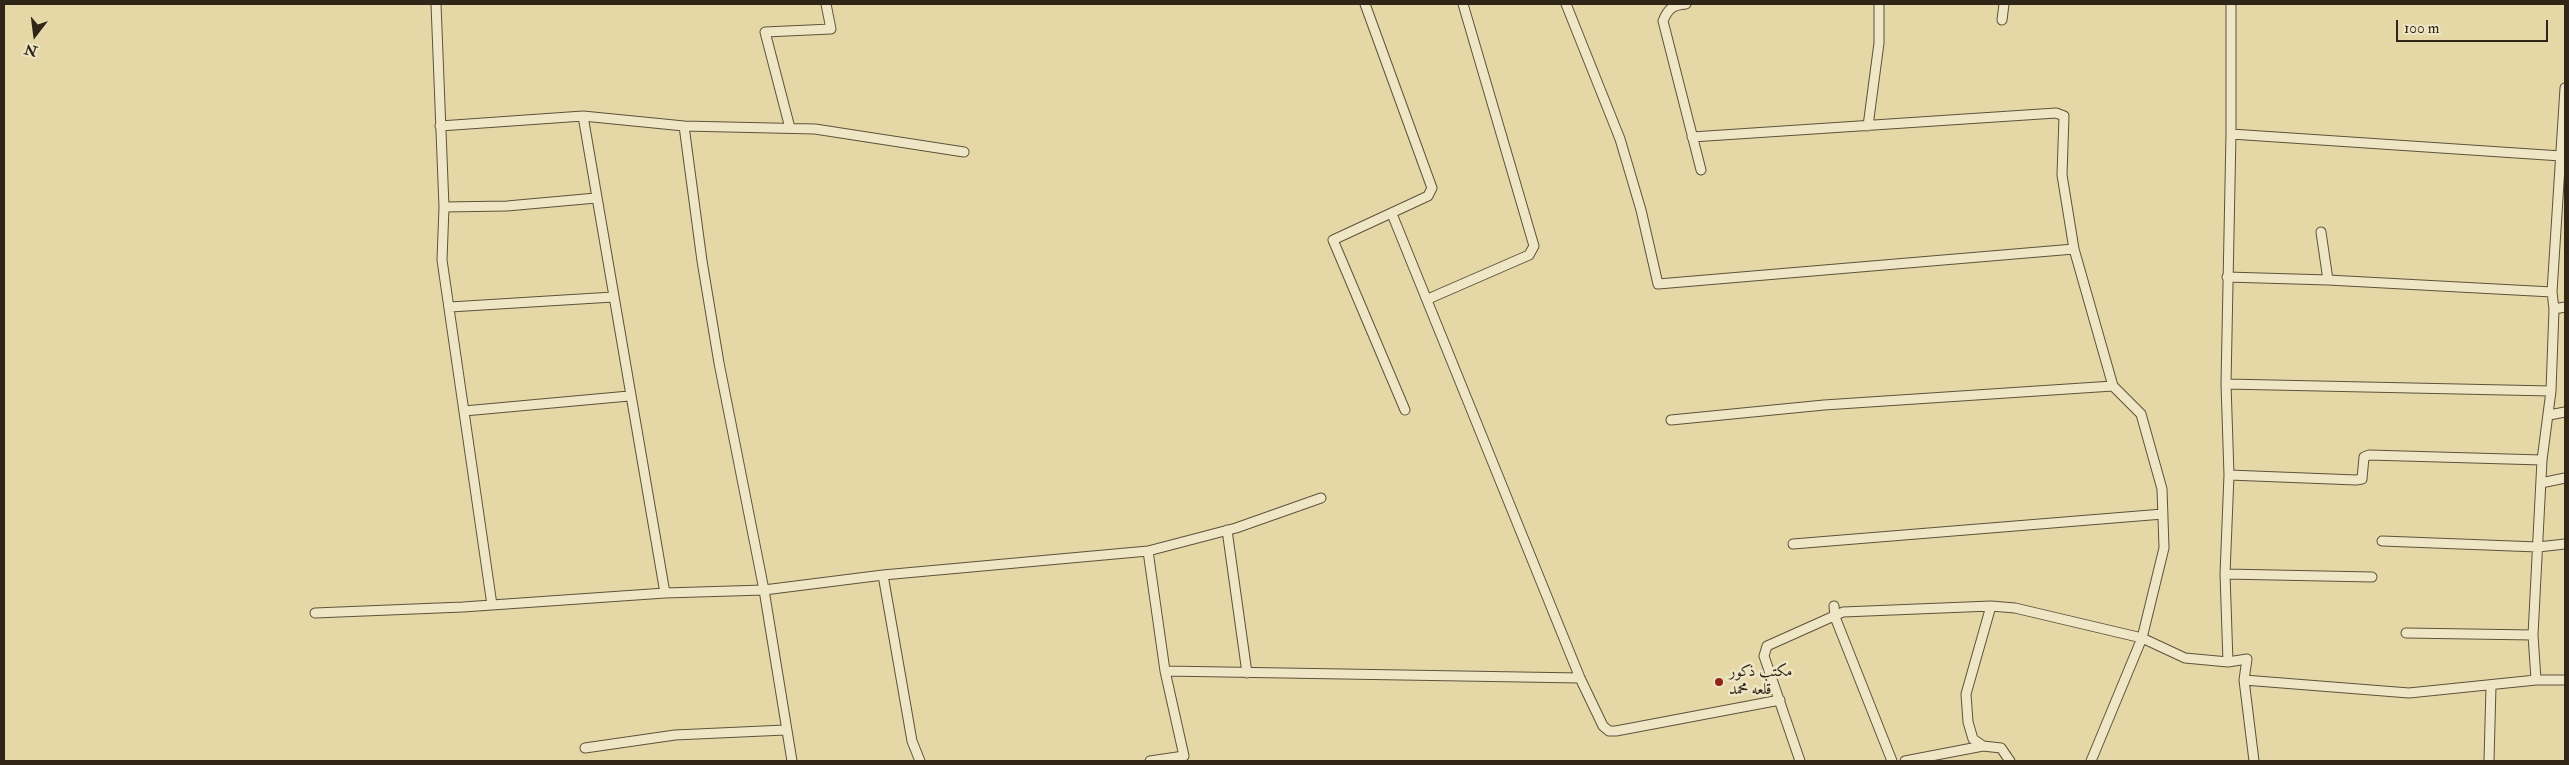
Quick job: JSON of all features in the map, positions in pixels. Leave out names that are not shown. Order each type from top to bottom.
[{"type":"street","points":[[436,4],[444,207],[442,260],[492,605]]},
{"type":"street","points":[[790,128],[765,32],[831,29],[826,4]]},
{"type":"street","points":[[1364,4],[1432,188],[1428,196],[1333,240],[1405,410]]},
{"type":"street","points":[[1428,299],[1529,254],[1534,246],[1463,4]]},
{"type":"street","points":[[1566,4],[1620,140],[1641,210],[1658,284],[2074,249]]},
{"type":"street","points":[[1686,4],[1675,5],[1667,10],[1663,21],[1701,170]]},
{"type":"street","points":[[1868,126],[1879,43],[1879,4]]},
{"type":"street","points":[[2002,20],[2004,4]]},
{"type":"street","points":[[2228,662],[2225,574],[2229,475],[2226,384],[2231,134],[2231,4]]},
{"type":"street","points":[[2536,680],[2533,635],[2542,460],[2551,391],[2554,309],[2552,292],[2563,166],[2561,156],[2565,88]]},
{"type":"street","points":[[1692,137],[2056,113],[2064,116],[2062,174],[2074,249],[2113,386],[2141,414],[2162,489],[2164,548],[2142,638],[2091,761]]},
{"type":"street","points":[[440,126],[583,116],[684,126],[815,129],[964,152]]},
{"type":"street","points":[[583,116],[665,593]]},
{"type":"street","points":[[684,126],[702,261],[717,354],[764,590],[785,730],[792,761]]},
{"type":"street","points":[[2231,134],[2561,156]]},
{"type":"street","points":[[444,207],[507,206],[596,198]]},
{"type":"street","points":[[1392,214],[1580,678],[1603,726],[1609,731],[1780,700]]},
{"type":"street","points":[[2321,232],[2328,280]]},
{"type":"street","points":[[2227,277],[2328,280],[2552,292]]},
{"type":"street","points":[[450,307],[613,297]]},
{"type":"street","points":[[2554,309],[2565,307]]},
{"type":"street","points":[[2226,384],[2551,391]]},
{"type":"street","points":[[1671,420],[1824,405],[2113,386]]},
{"type":"street","points":[[464,410],[630,396]]},
{"type":"street","points":[[2549,415],[2565,412]]},
{"type":"street","points":[[2229,475],[2356,480],[2362,479],[2364,458],[2369,455],[2542,460]]},
{"type":"street","points":[[2541,482],[2565,478]]},
{"type":"street","points":[[315,613],[492,605],[665,593],[764,590],[883,575],[1148,551],[1227,530],[1322,498]]},
{"type":"street","points":[[1793,544],[2163,514]]},
{"type":"street","points":[[1227,530],[1247,672]]},
{"type":"street","points":[[2382,541],[2538,547],[2565,544]]},
{"type":"street","points":[[1148,551],[1165,671],[1184,756],[1150,761]]},
{"type":"street","points":[[2225,574],[2372,577]]},
{"type":"street","points":[[883,575],[912,741],[920,761]]},
{"type":"street","points":[[1834,606],[1835,617],[1892,761]]},
{"type":"street","points":[[1983,746],[1973,739],[1968,722],[1966,694],[1991,606]]},
{"type":"street","points":[[1800,761],[1764,656],[1764,650],[1767,646],[1843,612],[1991,606],[2016,608],[2142,638],[2185,658],[2228,662],[2247,659],[2244,680],[2254,761]]},
{"type":"street","points":[[2406,634],[2533,635]]},
{"type":"street","points":[[1165,671],[1580,678]]},
{"type":"street","points":[[2244,680],[2409,693],[2536,680],[2565,680]]},
{"type":"street","points":[[2489,761],[2491,686]]},
{"type":"street","points":[[585,748],[675,735],[785,730]]},
{"type":"street","points":[[1905,761],[1983,746],[2001,748],[2010,761]]},
{"type":"place","name":"مکتب ذکور قلعه محمد","points":[[1719,682]]}]
